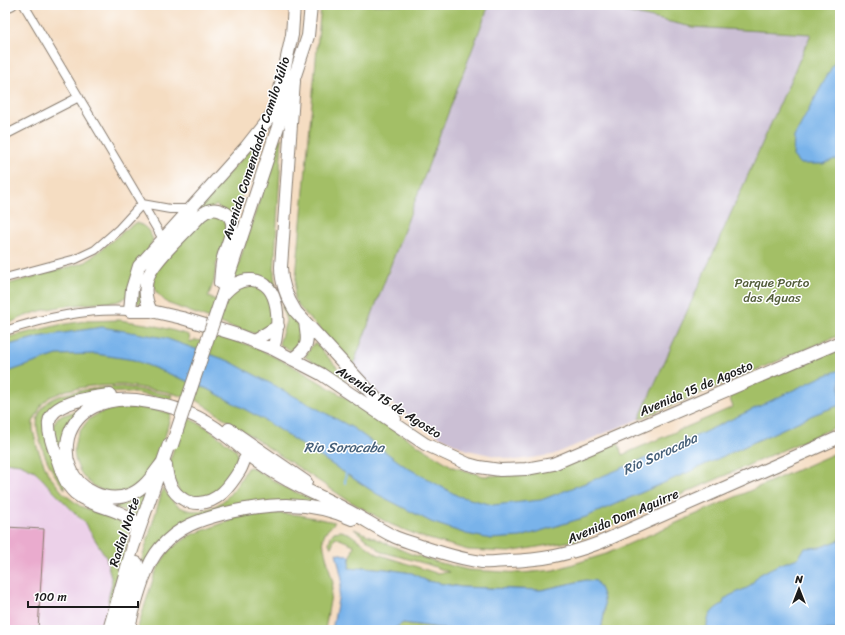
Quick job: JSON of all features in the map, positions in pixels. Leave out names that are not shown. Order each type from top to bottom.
[{"type":"main road","name":"Avenida Comendador Camilo Júlio","points":[[218,298],[220,283],[276,109],[292,35],[294,5]]},
{"type":"main road","name":"Avenida Comendador Camilo Júlio","points":[[218,298],[294,81],[308,36],[312,5]]},
{"type":"main road","points":[[294,81],[281,278],[289,301],[296,312],[406,432]]},
{"type":"main road","name":"Avenida Comendador Camilo Júlio","points":[[132,311],[132,289],[139,266],[246,148],[276,109]]},
{"type":"main road","points":[[151,311],[145,291],[148,276],[154,265],[201,215],[206,211],[213,209],[224,212],[229,216],[232,227],[223,257],[220,283]]},
{"type":"main road","points":[[218,298],[238,282],[248,279],[262,282],[271,292],[278,314],[278,326],[273,349]]},
{"type":"main road","points":[[132,311],[140,309],[146,298]]},
{"type":"main road","name":"Radial Norte","points":[[121,630],[164,464],[218,298]]},
{"type":"main road","name":"Avenida 15 de Agosto","points":[[132,311],[151,311],[182,318],[254,341],[273,349],[321,374],[425,444],[448,456],[479,467],[500,470],[526,469],[553,464],[840,342]]},
{"type":"main road","points":[[292,359],[303,351],[308,343],[305,322]]},
{"type":"main road","points":[[254,341],[278,326]]},
{"type":"main road","name":"Avenida Dom Aguirre","points":[[132,550],[136,530],[132,520],[119,513],[83,499],[74,492],[64,477],[51,442],[49,430],[49,420],[63,405],[99,396],[124,394],[166,400],[197,410],[215,420],[343,508]]},
{"type":"main road","name":"Avenida Dom Aguirre","points":[[164,464],[149,481],[132,494],[116,498],[104,496],[85,488],[74,476],[67,460],[67,442],[72,428],[82,414],[102,403],[130,400],[168,406],[189,414],[216,428],[266,468],[393,536],[437,552],[483,562],[532,560],[576,552],[840,437]]},
{"type":"main road","points":[[240,447],[243,455],[240,470]]},
{"type":"main road","points":[[164,464],[171,487],[184,500],[194,503],[206,503],[217,499],[240,470],[245,459],[250,456],[262,457],[289,470]]},
{"type":"main road","name":"Radial Norte","points":[[109,630],[132,550],[164,464]]},
{"type":"main road","points":[[128,630],[148,567],[159,548],[176,532],[189,524],[255,507],[279,505],[306,506],[344,516],[393,536]]},
{"type":"street","points":[[5,9],[13,5]]},
{"type":"street","points":[[24,5],[163,239]]},
{"type":"street","points":[[5,134],[79,97]]},
{"type":"street","points":[[142,204],[170,209],[190,209]]},
{"type":"street","points":[[5,278],[76,259],[95,250],[142,204]]},
{"type":"street","name":"Avenida 15 de Agosto","points":[[5,330],[71,314],[120,310],[132,311]]},
{"type":"shaded area","points":[[489,5],[596,5],[692,27],[812,34],[639,419],[552,455],[515,460],[467,450],[433,433],[374,391],[353,365]]},
{"type":"shaded area","points":[[5,462],[20,464],[35,471],[84,522],[99,544],[106,557],[112,582],[108,602],[109,604],[101,630],[5,630]]},
{"type":"green space","points":[[321,5],[489,5],[353,365],[300,308],[294,299]]},
{"type":"green space","name":"Parque Porto das Águas","points":[[596,5],[840,5],[840,335],[639,419],[811,34],[692,27]]},
{"type":"green space","points":[[282,138],[274,274],[276,289],[234,278],[279,140]]},
{"type":"green space","points":[[254,145],[256,145],[257,148],[234,219],[216,205],[150,264],[142,301],[139,304],[137,302],[141,276],[148,262]]},
{"type":"green space","points":[[210,216],[222,216],[227,222],[226,238],[216,265],[214,281],[208,297],[222,302],[236,285],[255,284],[268,295],[273,318],[271,327],[256,334],[231,327],[167,303],[156,292],[153,280],[157,268],[201,221]]},
{"type":"green space","points":[[136,223],[147,229],[153,240],[127,296],[124,299],[114,302],[74,305],[49,309],[30,314],[5,325],[5,285],[86,262]]},
{"type":"green space","points":[[284,305],[300,326],[305,338],[294,352],[279,344],[286,321],[282,306]]},
{"type":"green space","points":[[119,320],[153,325],[189,335],[190,342],[195,340],[209,342],[212,333],[252,346],[291,365],[368,411],[405,437],[453,467],[484,476],[522,474],[618,442],[622,455],[733,407],[728,394],[840,346],[840,425],[578,540],[509,552],[468,550],[422,537],[390,524],[346,499],[198,401],[168,392],[123,385],[91,386],[67,390],[50,397],[42,404],[33,422],[33,430],[37,447],[48,474],[64,494],[80,506],[123,523],[127,529],[128,541],[109,604],[108,600],[112,582],[106,557],[84,522],[35,471],[20,464],[5,462],[5,338],[59,325],[85,321]]},
{"type":"green space","points":[[313,344],[316,344],[346,377],[346,380],[305,357]]},
{"type":"green space","points":[[123,387],[172,395],[171,400],[128,392],[100,393],[49,413],[65,489],[50,466],[40,441],[37,423],[41,410],[50,400],[69,393],[81,390]]},
{"type":"green space","points":[[141,407],[171,413],[161,450],[151,471],[136,486],[120,492],[105,491],[91,484],[81,472],[75,458],[75,442],[83,427],[90,419],[102,412],[115,409]]},
{"type":"green space","points":[[76,411],[78,413],[67,428],[63,456],[72,481],[81,491],[92,499],[105,503],[124,503],[150,490],[139,525],[136,519],[131,515],[94,500],[85,496],[79,492],[69,478],[55,442],[53,430],[58,417]]},
{"type":"green space","points":[[184,416],[206,427],[236,450],[239,459],[238,468],[218,493],[199,500],[180,494],[169,468]]},
{"type":"green space","points":[[840,451],[840,630],[601,630],[605,610],[586,580],[541,590],[461,587],[427,581],[412,573],[363,567],[356,569],[348,568],[354,545],[335,537],[331,548],[329,543],[334,532],[341,531],[350,534],[377,554],[436,573],[449,572],[427,564],[382,552],[354,529],[411,554],[468,570],[522,573],[554,570],[606,554]]},
{"type":"green space","points":[[251,467],[286,488],[314,500],[336,512],[303,504],[176,528],[136,579],[163,488],[177,505],[184,509],[198,511],[205,510],[219,504],[225,499],[235,488],[247,468]]},
{"type":"green space","points":[[276,513],[299,515],[335,522],[325,533],[323,538],[333,583],[325,630],[137,630],[154,576],[170,549],[191,535],[242,516]]},
{"type":"green space","points":[[403,623],[455,630],[392,630]]},
{"type":"water","points":[[840,52],[840,161],[835,159],[823,164],[800,164],[793,156],[794,137]]},
{"type":"water","name":"Rio Sorocaba","points":[[102,327],[165,338],[229,361],[353,428],[406,467],[458,496],[493,505],[541,500],[593,480],[675,446],[821,377],[840,370],[840,405],[813,415],[586,517],[521,537],[491,539],[466,534],[431,522],[377,494],[264,420],[210,390],[134,360],[96,354],[57,355],[5,373],[5,346],[38,337]]},
{"type":"water","points":[[840,540],[840,630],[707,630],[710,614],[723,604],[724,600],[729,596],[749,587],[759,575],[778,565],[798,558],[805,548],[821,547]]},
{"type":"water","points":[[336,553],[350,556],[349,568],[356,569],[363,567],[412,573],[427,581],[461,587],[541,590],[586,580],[596,581],[600,587],[604,599],[604,616],[601,630],[455,630],[403,623],[392,630],[332,630],[342,579]]},
{"type":"building","points":[[5,527],[44,529],[38,630],[5,630]]},
{"type":"waterway","points":[[345,483],[346,472]]}]
